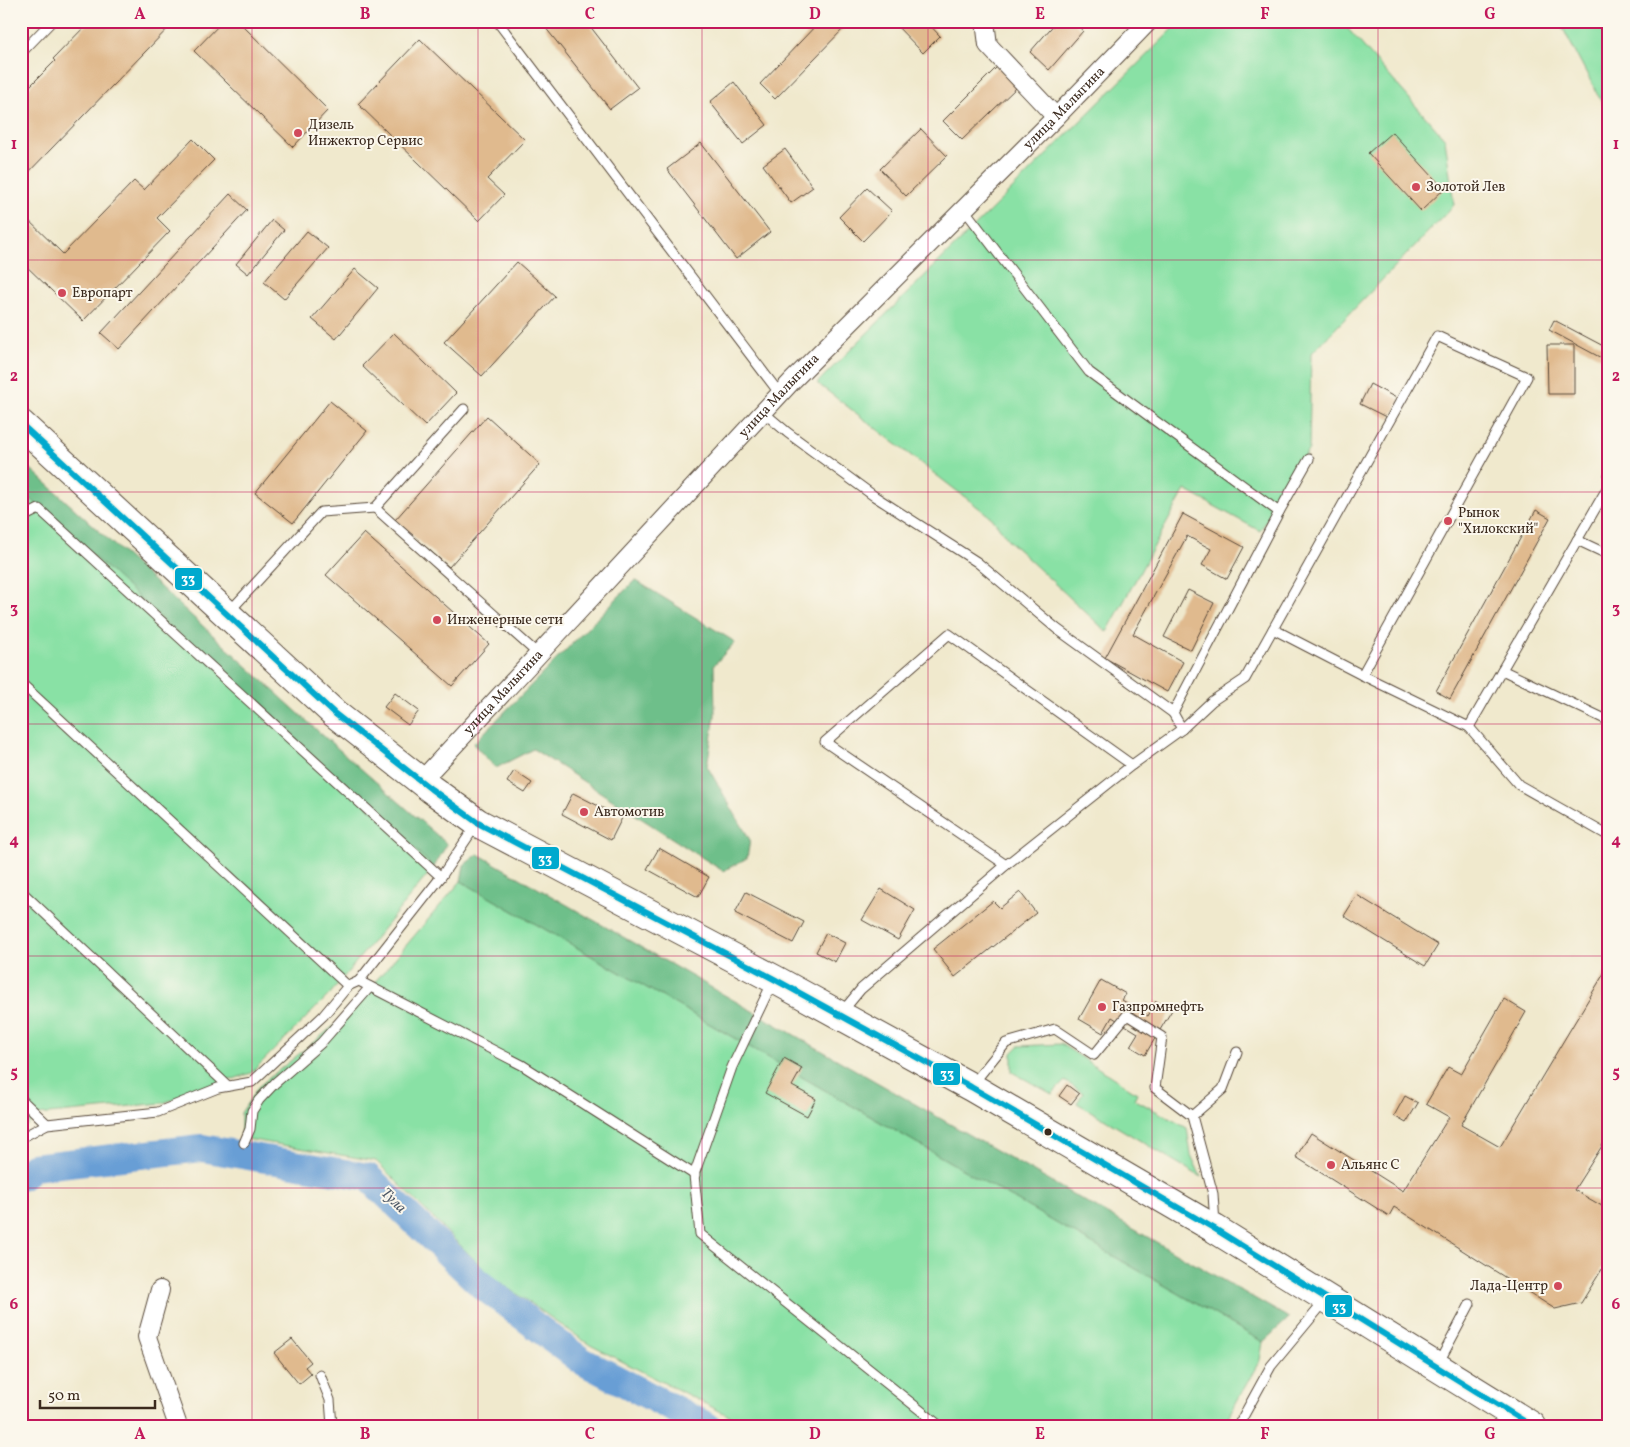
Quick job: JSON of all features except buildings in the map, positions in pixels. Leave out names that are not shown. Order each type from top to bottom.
[{"type":"highway","points":[[21,424],[334,713],[478,823],[774,979],[971,1087],[1215,1229],[1532,1426]]},
{"type":"street","points":[[985,21],[988,44],[1056,117]]},
{"type":"street","name":"улица Малыгина","points":[[421,781],[780,394],[1149,21]]},
{"type":"street","points":[[160,1290],[147,1337],[178,1426]]},
{"type":"lane","points":[[21,53],[52,21]]},
{"type":"lane","points":[[497,21],[780,394]]},
{"type":"lane","points":[[964,209],[1089,372],[1279,512]]},
{"type":"lane","points":[[841,1015],[861,989],[1006,865],[1132,765],[1182,729],[1212,702],[1245,679],[1437,336],[1526,377],[1362,675]]},
{"type":"lane","points":[[227,614],[321,512],[375,508],[464,409]]},
{"type":"lane","points":[[763,412],[788,433],[874,496],[977,562],[1057,630],[1173,713],[1182,729]]},
{"type":"lane","points":[[1173,713],[1309,459]]},
{"type":"lane","points":[[1469,727],[1609,485],[1609,475]]},
{"type":"lane","points":[[375,508],[538,654]]},
{"type":"lane","points":[[21,518],[39,509],[441,877]]},
{"type":"lane","points":[[1576,540],[1609,555]]},
{"type":"lane","points":[[1273,629],[1469,727],[1519,785],[1609,836]]},
{"type":"lane","points":[[1006,865],[825,742],[949,634],[1132,765]]},
{"type":"lane","points":[[1502,670],[1609,721]]},
{"type":"lane","points":[[21,683],[348,986]]},
{"type":"lane","points":[[21,1138],[47,1124],[158,1112],[218,1088],[252,1082],[323,1016],[348,986],[359,981],[441,877],[478,823]]},
{"type":"lane","points":[[21,891],[228,1086]]},
{"type":"lane","points":[[774,979],[732,1067],[695,1175],[700,1234],[940,1426]]},
{"type":"lane","points":[[359,981],[522,1065],[695,1175]]},
{"type":"lane","points":[[244,1143],[250,1129],[252,1111],[259,1100],[275,1083],[321,1043],[370,987]]},
{"type":"lane","points":[[971,1087],[1006,1042],[1055,1029],[1094,1055],[1127,1015],[1162,1037],[1155,1088],[1192,1116],[1213,1194],[1215,1229]]},
{"type":"lane","points":[[1192,1116],[1223,1089],[1237,1052]]},
{"type":"lane","points":[[21,1099],[47,1124]]},
{"type":"lane","points":[[1238,1426],[1271,1366],[1327,1298]]},
{"type":"lane","points":[[1437,1366],[1470,1304]]},
{"type":"lane","points":[[320,1375],[330,1400],[332,1426]]},
{"type":"green space","points":[[1181,21],[1341,21],[1445,139],[1454,205],[1311,354],[1309,449],[1260,531],[1185,490],[1107,632],[1010,542],[992,518],[817,383]]},
{"type":"green space","points":[[1559,21],[1609,21],[1609,116]]},
{"type":"green space","points":[[21,460],[319,732],[447,844],[434,867],[21,490]]},
{"type":"green space","points":[[21,488],[434,867],[329,995],[251,1073],[163,1103],[38,1115],[21,1131]]},
{"type":"green space","points":[[635,580],[735,642],[714,665],[715,715],[707,766],[750,840],[747,858],[723,871],[533,749],[496,768],[473,744]]},
{"type":"green space","points":[[478,854],[1289,1318],[1263,1342],[461,881],[464,865]]},
{"type":"green space","points":[[461,881],[1263,1342],[1260,1360],[1223,1426],[749,1426],[590,1345],[490,1275],[376,1161],[241,1138],[241,1113],[258,1087],[345,1017]]},
{"type":"green space","points":[[1061,1044],[1137,1093],[1134,1099],[1187,1128],[1191,1155],[1201,1177],[1077,1103],[1083,1093],[1065,1081],[1052,1094],[1012,1072],[1012,1053],[1019,1046]]},
{"type":"waterway","name":"Тула","points":[[21,1177],[33,1167],[202,1148],[368,1177],[480,1284],[582,1361],[707,1426]]},
{"type":"transit line","name":"33","points":[[21,424],[334,713],[431,789],[478,823],[774,979],[971,1087],[1215,1229],[1532,1426]]},
{"type":"place","name":"Дизель Инжектор Сервис","points":[[298,133]]},
{"type":"place","name":"Золотой Лев","points":[[1416,187]]},
{"type":"place","name":"Европарт","points":[[62,293]]},
{"type":"place","name":"Рынок \"Хилокский\"","points":[[1448,521]]},
{"type":"place","name":"Инженерные сети","points":[[437,620]]},
{"type":"place","name":"Автомотив","points":[[584,812]]},
{"type":"place","name":"Газпромнефть","points":[[1102,1007]]},
{"type":"place","name":"Альянс С","points":[[1331,1165]]},
{"type":"place","name":"Лада-Центр","points":[[1558,1286]]}]
